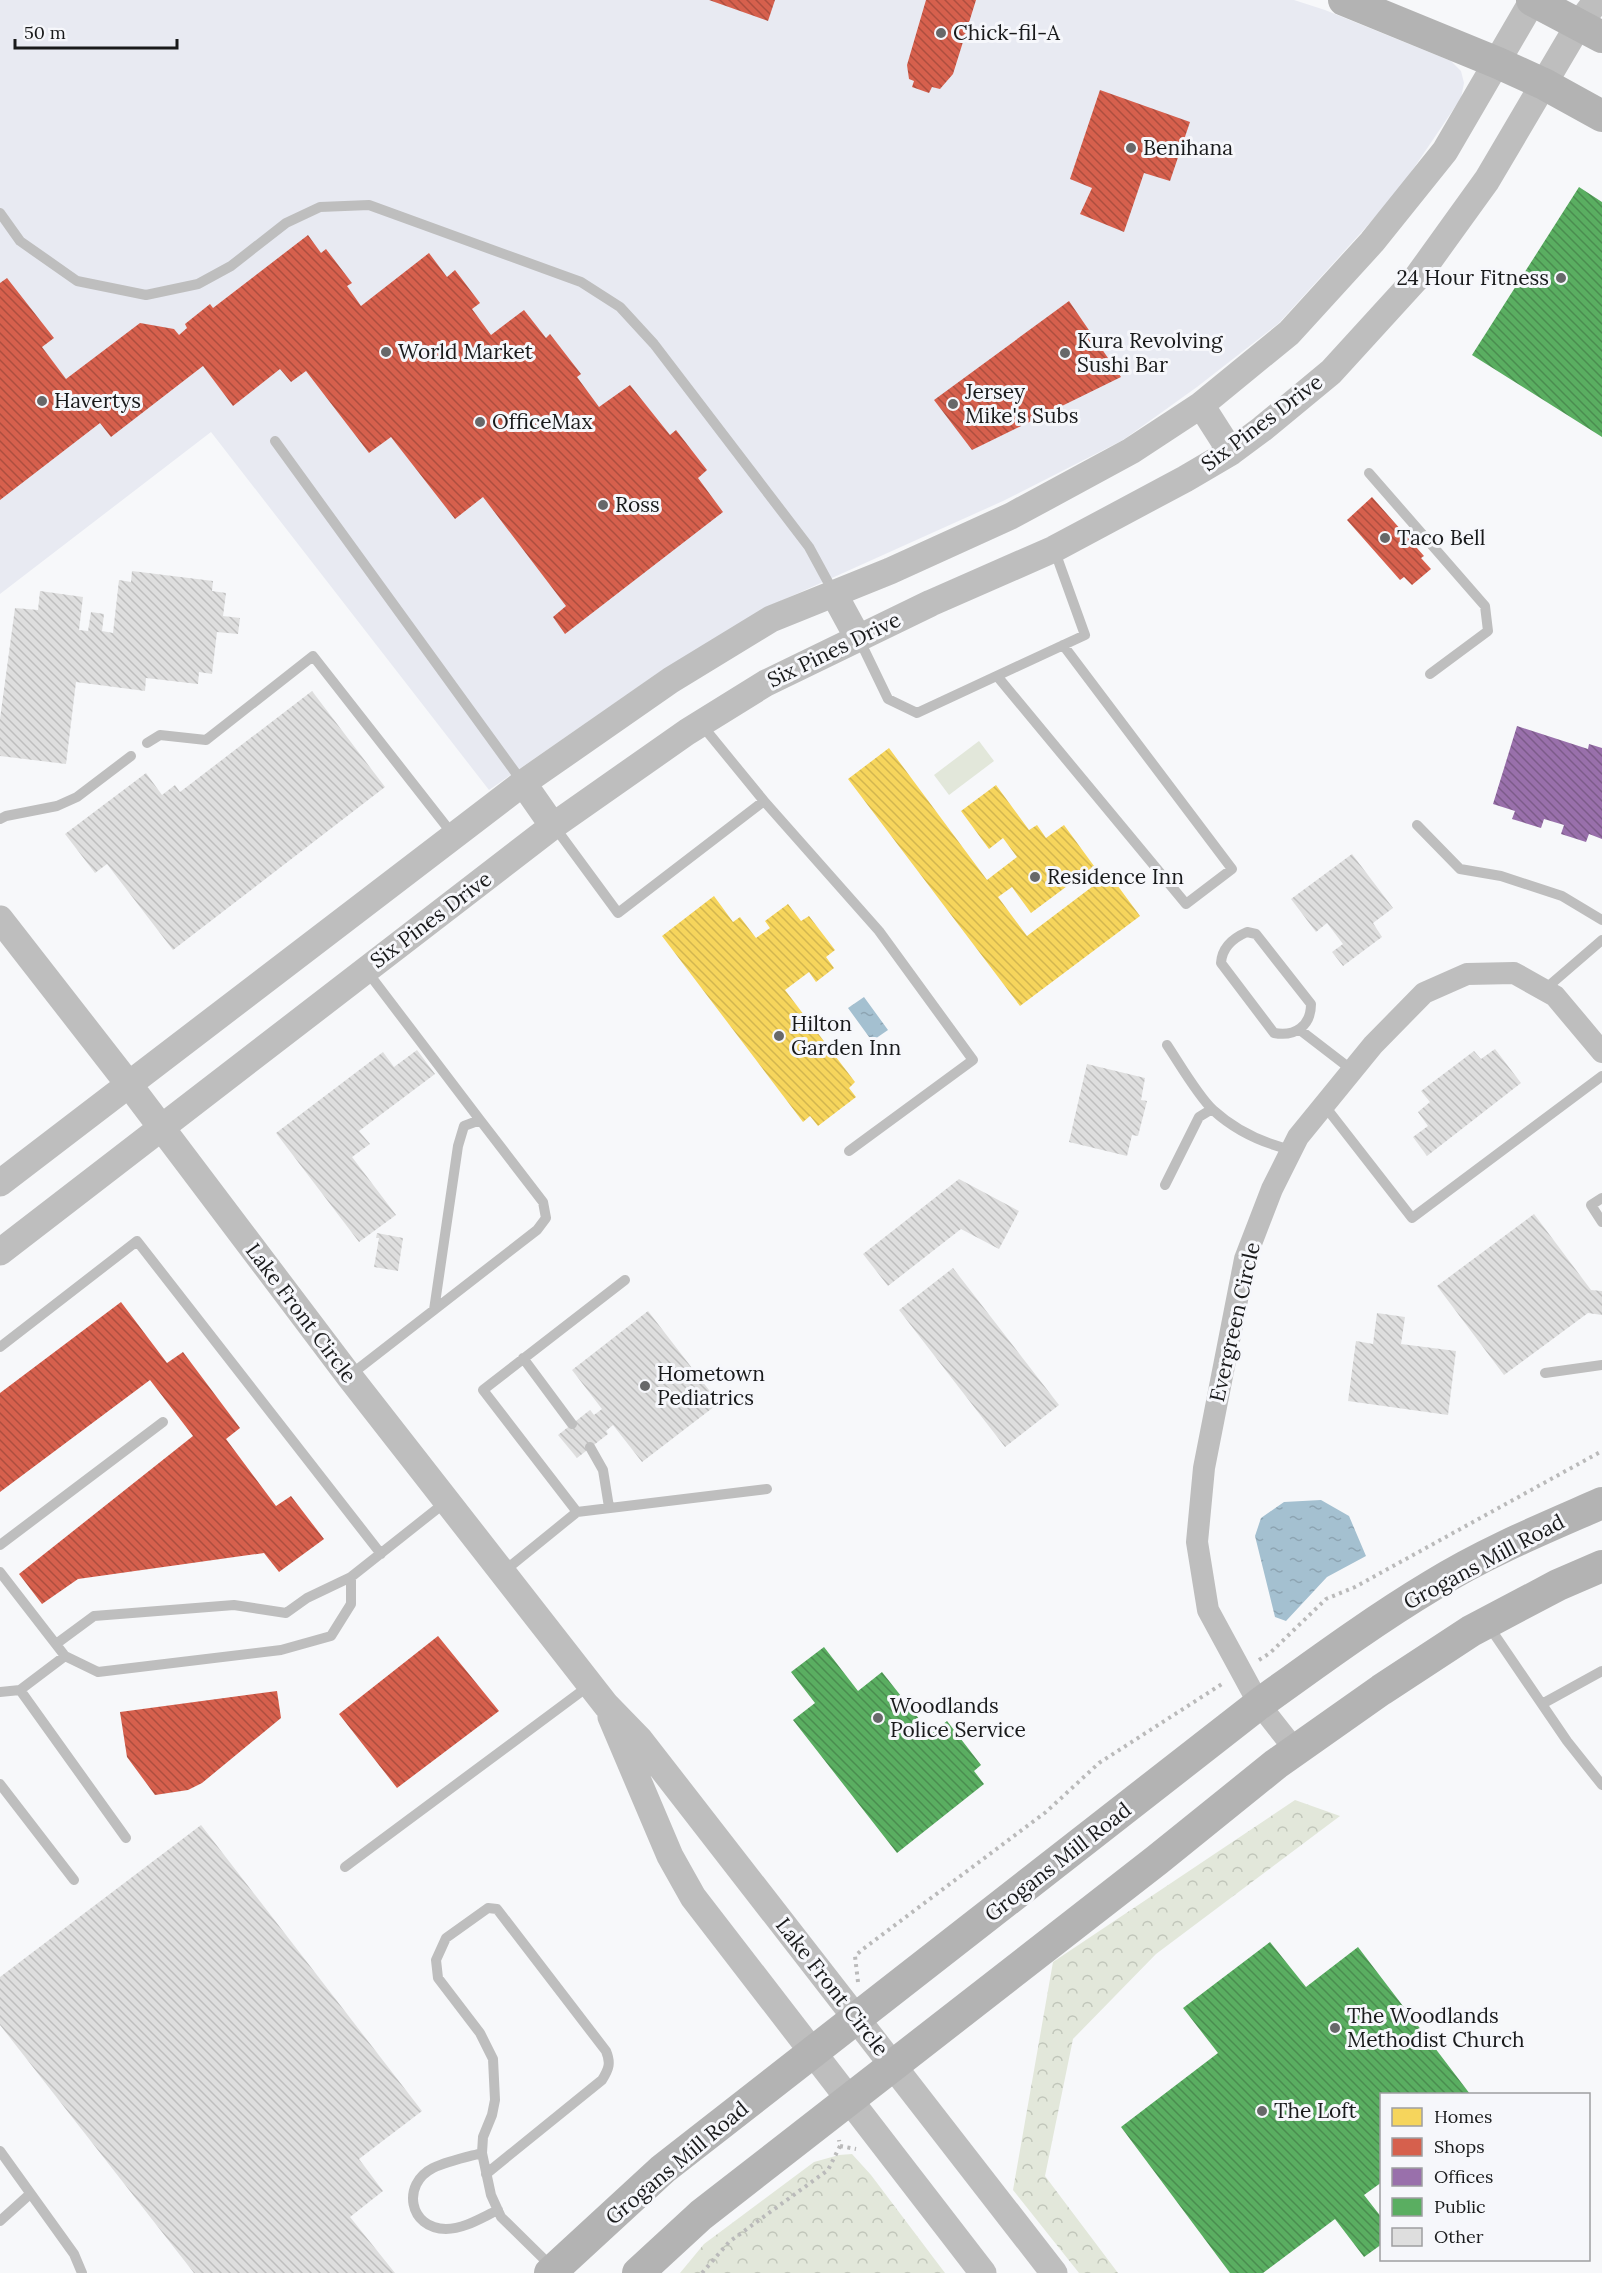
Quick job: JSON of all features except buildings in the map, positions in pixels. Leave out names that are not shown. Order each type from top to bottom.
[{"type":"main road","points":[[1344,0],[1498,63],[1544,84],[1602,116]]},
{"type":"main road","points":[[1533,0],[1593,20]]},
{"type":"main road","name":"Grogans Mill Road","points":[[554,2272],[663,2169],[1259,1704],[1344,1643],[1433,1584],[1521,1538],[1602,1503]]},
{"type":"main road","points":[[638,2273],[701,2215],[1296,1751],[1381,1690],[1486,1623],[1558,1585],[1602,1566]]},
{"type":"street","points":[[0,1183],[130,1086],[523,783],[681,674],[771,620],[890,571],[1011,516],[1131,452],[1201,405],[1289,333],[1372,242],[1445,151],[1533,0]]},
{"type":"street","name":"Six Pines Drive","points":[[0,1252],[553,826],[701,723],[766,682],[1054,549],[1231,452],[1331,372],[1415,280],[1486,180],[1544,84],[1593,20]]},
{"type":"street","points":[[1201,405],[1231,452]]},
{"type":"street","points":[[834,594],[858,638]]},
{"type":"street","points":[[523,783],[553,826]]},
{"type":"street","name":"Lake Front Circle","points":[[0,919],[130,1086],[349,1376],[598,1695],[640,1740],[1054,2273]]},
{"type":"street","name":"Evergreen Circle","points":[[1296,1751],[1259,1704],[1208,1610],[1197,1542],[1204,1468],[1245,1259],[1272,1189],[1298,1137],[1373,1045],[1424,993],[1467,974],[1514,973],[1555,996],[1600,1044]]},
{"type":"street","name":"Lake Front Circle","points":[[598,1695],[681,1879],[982,2273]]},
{"type":"lane","points":[[0,213],[20,241],[77,281],[146,295],[198,284],[231,266],[286,224],[320,207],[358,205],[369,205],[581,282],[620,307],[654,344],[809,547],[834,594]]},
{"type":"lane","points":[[275,441],[523,783]]},
{"type":"lane","points":[[1369,472],[1485,606],[1488,632],[1430,674]]},
{"type":"lane","points":[[858,638],[888,699],[917,713],[1085,635],[1054,549]]},
{"type":"lane","points":[[997,676],[1186,904],[1232,869],[1063,645]]},
{"type":"lane","points":[[147,743],[160,735],[206,740],[314,656],[454,836]]},
{"type":"lane","points":[[701,723],[764,801],[879,931],[973,1060],[849,1151]]},
{"type":"lane","points":[[0,819],[57,806],[77,797],[130,756]]},
{"type":"lane","points":[[553,826],[618,913],[764,801]]},
{"type":"lane","points":[[1417,825],[1460,869],[1502,876],[1562,896],[1602,920]]},
{"type":"lane","points":[[1247,932],[1256,934],[1311,1004],[1308,1022],[1300,1030],[1287,1036],[1274,1033],[1221,963],[1222,953],[1230,942],[1247,932]]},
{"type":"lane","points":[[1544,990],[1602,940]]},
{"type":"lane","points":[[349,1376],[537,1230],[546,1218],[543,1202],[366,970]]},
{"type":"lane","points":[[1300,1030],[1352,1071]]},
{"type":"lane","points":[[1167,1045],[1212,1108],[1233,1126],[1264,1143],[1292,1150]]},
{"type":"lane","points":[[1324,1105],[1412,1218],[1602,1076]]},
{"type":"lane","points":[[1165,1185],[1199,1117],[1212,1108]]},
{"type":"lane","points":[[434,1310],[458,1146],[464,1126],[480,1120]]},
{"type":"lane","points":[[1602,1198],[1591,1205],[1602,1222]]},
{"type":"lane","points":[[0,1347],[137,1241],[381,1554]]},
{"type":"lane","points":[[577,1512],[483,1390],[625,1280]]},
{"type":"lane","points":[[523,1358],[572,1424]]},
{"type":"lane","points":[[1545,1373],[1602,1365]]},
{"type":"lane","points":[[0,1545],[163,1422]]},
{"type":"lane","points":[[590,1448],[603,1470],[609,1507]]},
{"type":"lane","points":[[503,1572],[577,1512],[767,1489]]},
{"type":"lane","points":[[56,1644],[93,1616],[234,1605],[286,1613],[307,1598],[351,1577],[447,1501]]},
{"type":"lane","points":[[0,1573],[65,1656],[98,1672],[281,1650],[331,1636],[351,1604],[351,1577]]},
{"type":"lane","points":[[1486,1623],[1567,1741],[1602,1785]]},
{"type":"lane","points":[[0,1692],[21,1690],[65,1656]]},
{"type":"lane","points":[[1542,1704],[1602,1671]]},
{"type":"lane","points":[[21,1690],[126,1838]]},
{"type":"lane","points":[[345,1867],[598,1695]]},
{"type":"lane","points":[[0,1784],[74,1880]]},
{"type":"lane","points":[[486,2174],[602,2080],[609,2069],[606,2050],[497,1909],[488,1908],[446,1938],[436,1960],[438,1978],[480,2033],[493,2059],[495,2100],[483,2137],[482,2152],[486,2174],[491,2195],[501,2217],[554,2272]]},
{"type":"lane","points":[[0,2151],[74,2254],[82,2273]]},
{"type":"lane","points":[[482,2152],[432,2168],[416,2182],[412,2199],[417,2214],[428,2224],[443,2229],[459,2228],[498,2210]]},
{"type":"lane","points":[[0,2221],[30,2194]]},
{"type":"shaded area","points":[[0,0],[1294,0],[1325,10],[1451,61],[1461,71],[1464,83],[1461,98],[1397,193],[1279,323],[1197,387],[1123,440],[1003,501],[763,609],[661,671],[489,790],[211,432],[0,594]]},
{"type":"green space","points":[[979,741],[994,761],[949,795],[934,775]]},
{"type":"green space","points":[[1295,1800],[1340,1816],[1156,1954],[1073,2039],[1045,2176],[1118,2273],[1079,2273],[1013,2190],[1053,1962]]},
{"type":"green space","points":[[852,2154],[871,2175],[945,2273],[680,2273],[704,2244],[814,2162]]},
{"type":"water","points":[[864,997],[888,1030],[872,1041],[848,1008]]},
{"type":"water","points":[[1321,1500],[1349,1516],[1366,1556],[1327,1577],[1286,1621],[1275,1617],[1255,1536],[1261,1518],[1284,1502]]},
{"type":"place","name":"Chick-fil-A","points":[[941,33]]},
{"type":"place","name":"Benihana","points":[[1131,148]]},
{"type":"place","name":"24 Hour Fitness","points":[[1561,278]]},
{"type":"place","name":"World Market","points":[[386,352]]},
{"type":"place","name":"Kura Revolving Sushi Bar","points":[[1065,353]]},
{"type":"place","name":"Havertys","points":[[42,401]]},
{"type":"place","name":"Jersey Mike's Subs","points":[[953,404]]},
{"type":"place","name":"OfficeMax","points":[[480,422]]},
{"type":"place","name":"Ross","points":[[603,505]]},
{"type":"place","name":"Taco Bell","points":[[1385,538]]},
{"type":"place","name":"Residence Inn","points":[[1035,877]]},
{"type":"place","name":"Hilton Garden Inn","points":[[779,1036]]},
{"type":"place","name":"Hometown Pediatrics","points":[[645,1386]]},
{"type":"place","name":"Woodlands Police Service","points":[[878,1718]]},
{"type":"place","name":"The Woodlands Methodist Church","points":[[1335,2028]]},
{"type":"place","name":"The Loft","points":[[1262,2111]]}]
